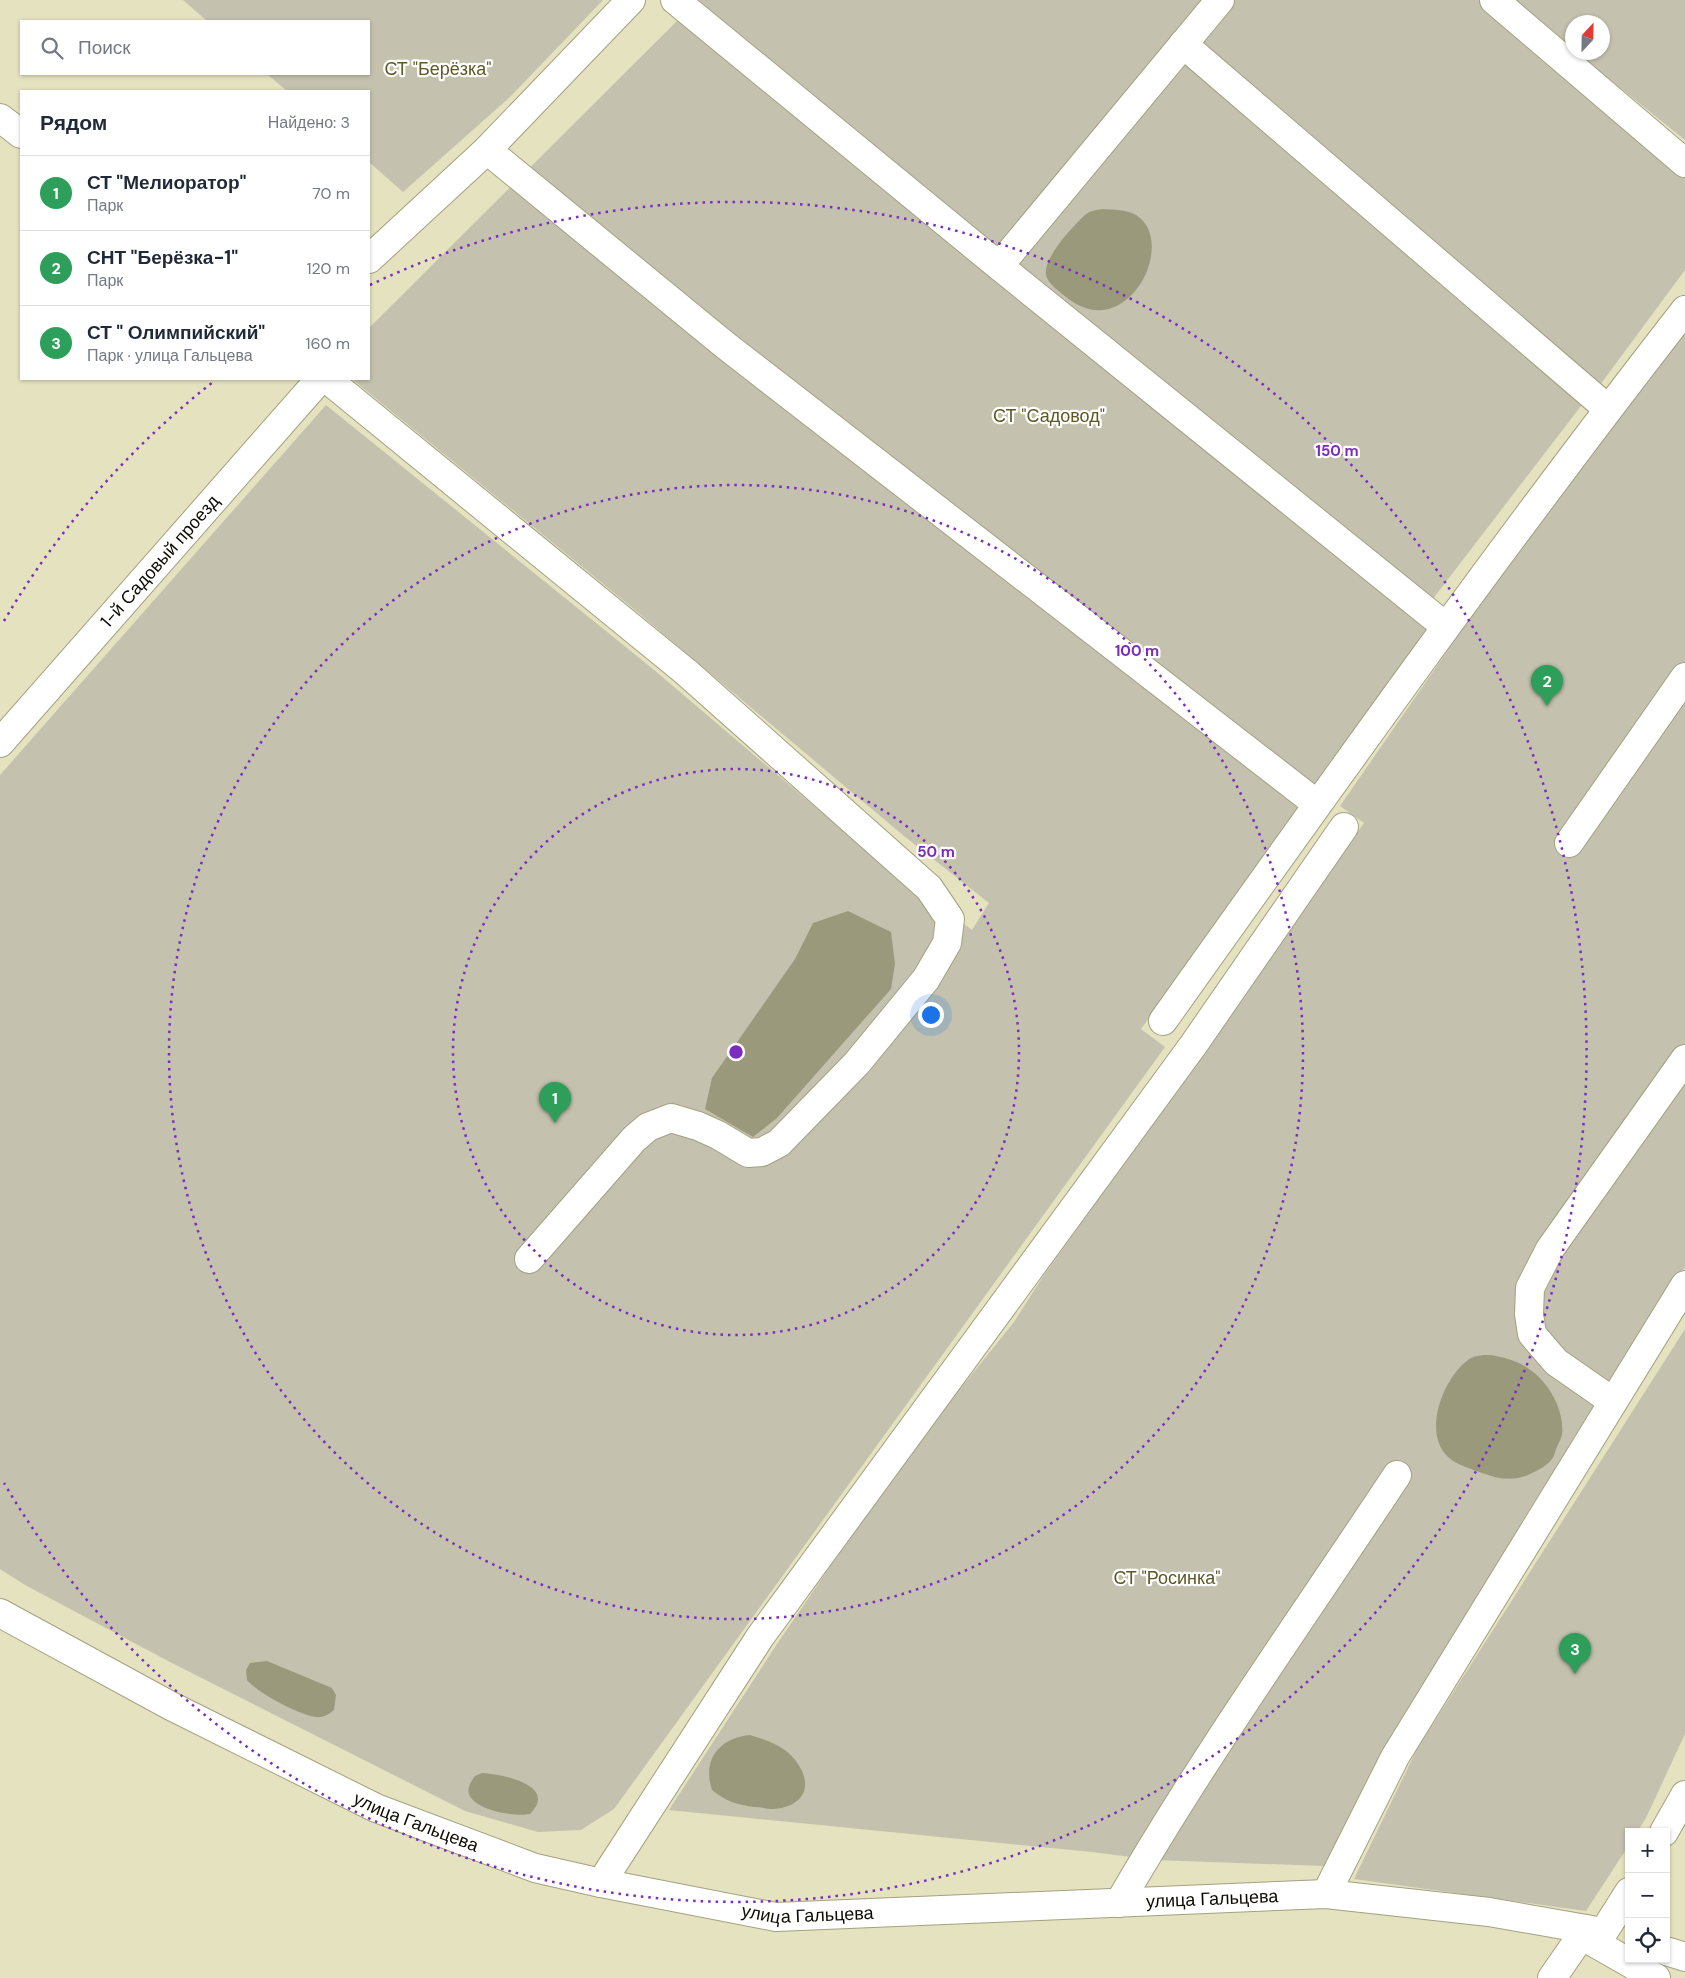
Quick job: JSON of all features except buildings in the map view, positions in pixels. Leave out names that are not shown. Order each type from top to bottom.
[{"type":"street","points":[[370,259],[487,150],[631,0]]},
{"type":"street","points":[[675,0],[1000,266],[1446,626]]},
{"type":"street","points":[[1000,266],[1220,0]]},
{"type":"street","points":[[1494,0],[1685,163]]},
{"type":"street","points":[[1183,44],[1608,409]]},
{"type":"street","points":[[0,118],[20,133]]},
{"type":"street","points":[[487,150],[725,345],[1317,804]]},
{"type":"street","points":[[1163,1021],[1446,626],[1608,409],[1685,310]]},
{"type":"street","name":"1-й Садовый проезд","points":[[0,744],[319,380]]},
{"type":"street","points":[[328,380],[686,672],[929,888],[950,919],[947,943],[926,979],[856,1063],[779,1143],[762,1152],[748,1153],[718,1134],[671,1118],[648,1127],[634,1139],[529,1260]]},
{"type":"street","points":[[1569,843],[1685,677]]},
{"type":"street","points":[[601,1883],[760,1636],[1194,1044],[1344,827]]},
{"type":"street","points":[[1612,1401],[1556,1362],[1532,1334],[1529,1314],[1530,1288],[1550,1249],[1685,1059]]},
{"type":"street","points":[[1326,1894],[1395,1757],[1612,1401],[1685,1286]]},
{"type":"street","points":[[1119,1903],[1154,1843],[1200,1771],[1397,1476]]},
{"type":"street","name":"улица Гальцева","points":[[0,1613],[171,1706],[376,1808],[536,1868],[601,1883],[776,1918],[1326,1894],[1489,1912],[1594,1931],[1625,1939]]},
{"type":"street","points":[[1666,1828],[1685,1795]]},
{"type":"street","points":[[1552,1978],[1625,1896]]},
{"type":"street","points":[[1594,1931],[1586,1938],[1656,1978]]},
{"type":"street","points":[[1670,1952],[1685,1957]]},
{"type":"green space","name":"СТ \"Берёзка\"","points":[[183,0],[603,0],[510,97],[403,192],[370,163],[370,90],[286,90],[268,75],[370,75],[370,20],[206,20]]},
{"type":"green space","name":"СТ \"Садовод\"","points":[[698,0],[1478,0],[1685,177],[1685,270],[1600,385],[1581,406],[1432,600],[1431,628],[1141,1029],[1165,1047],[614,1809],[581,1830],[538,1832],[465,1811],[170,1662],[25,1585],[0,1569],[0,775],[326,405],[653,669],[867,851],[972,930],[989,903],[904,836],[629,605],[353,380],[370,380],[370,327]]},
{"type":"green space","points":[[1514,0],[1685,0],[1685,140],[1586,60],[1610,60],[1610,15],[1565,15],[1565,42]]},
{"type":"green space","name":"СТ \"Росинка\"","points":[[1685,327],[1685,1267],[1630,1352],[1383,1761],[1324,1866],[1154,1860],[1092,1852],[669,1810],[829,1568],[935,1420],[1014,1322],[1044,1275],[1364,823],[1340,806],[1457,637]]},
{"type":"green space","points":[[1685,1329],[1685,1734],[1646,1818],[1640,1828],[1625,1828],[1625,1851],[1586,1911],[1354,1879],[1417,1749]]},
{"type":"shaded area","points":[[1102,209],[1124,211],[1136,215],[1148,228],[1152,246],[1149,266],[1140,284],[1126,300],[1109,309],[1088,309],[1066,297],[1054,287],[1047,278],[1046,268],[1054,251],[1073,227],[1087,214]]},
{"type":"shaded area","points":[[848,911],[891,932],[895,964],[891,989],[777,1118],[753,1137],[705,1109],[712,1078],[795,959],[813,923]]},
{"type":"shaded area","points":[[1490,1355],[1506,1358],[1525,1366],[1543,1381],[1554,1398],[1561,1416],[1562,1435],[1553,1458],[1539,1470],[1518,1478],[1494,1477],[1455,1462],[1440,1447],[1437,1434],[1436,1421],[1439,1406],[1451,1379],[1459,1368],[1471,1358]]},
{"type":"shaded area","points":[[267,1661],[332,1688],[336,1695],[334,1710],[321,1717],[316,1717],[290,1708],[260,1691],[247,1680],[246,1670],[250,1663]]},
{"type":"shaded area","points":[[750,1735],[777,1745],[794,1759],[804,1777],[805,1786],[803,1794],[797,1801],[774,1809],[755,1807],[732,1802],[712,1790],[709,1769],[711,1760],[716,1752],[730,1741]]},
{"type":"shaded area","points":[[482,1773],[502,1776],[524,1783],[533,1789],[537,1796],[537,1804],[530,1814],[524,1815],[487,1809],[479,1805],[469,1794],[469,1789],[475,1776]]},
{"type":"place","name":"СНТ \"Берёзка-1\"","points":[[1547,706]]},
{"type":"place","name":"СТ \"Мелиоратор\"","points":[[555,1123]]},
{"type":"place","name":"СТ \" Олимпийский\"","points":[[1575,1674]]}]
